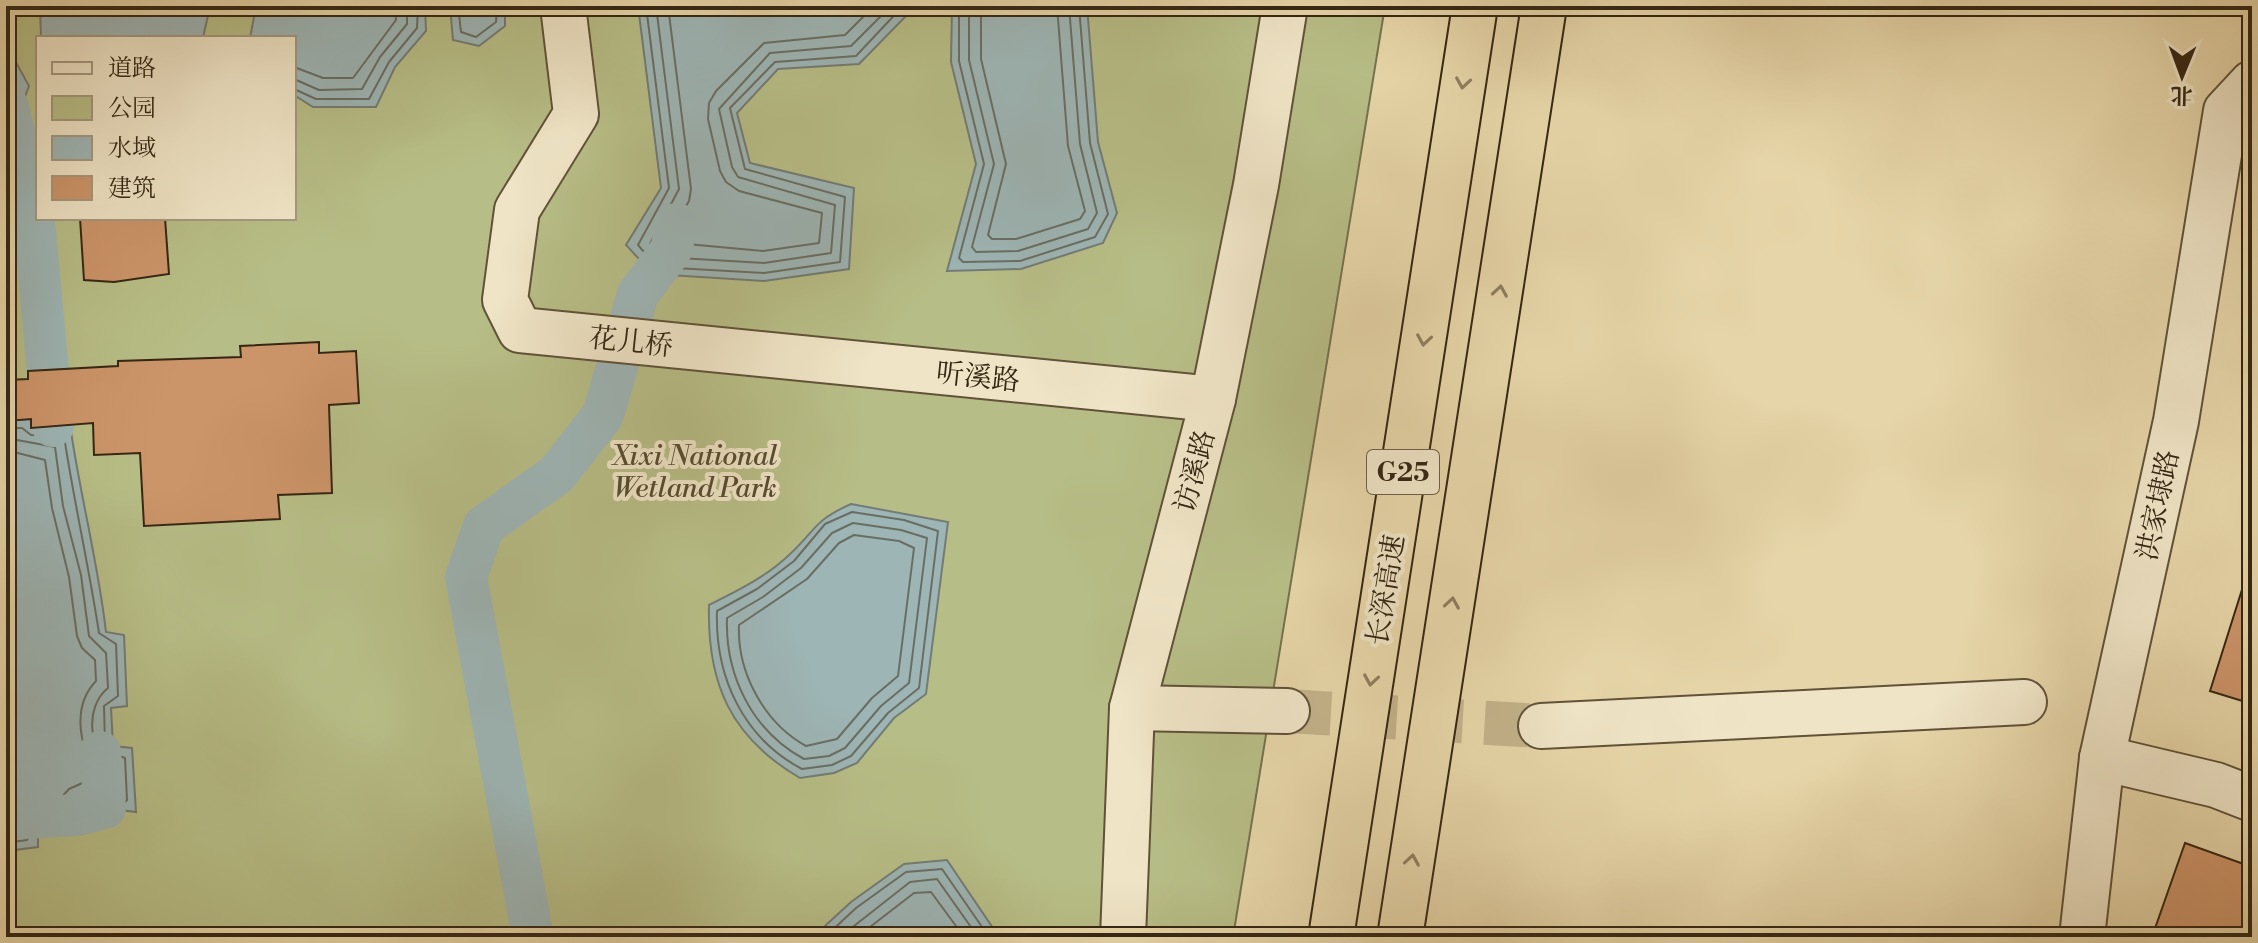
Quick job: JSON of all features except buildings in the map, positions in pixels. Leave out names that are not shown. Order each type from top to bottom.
[{"type":"highway","name":"长深高速","points":[[1331,937],[1475,6]]},
{"type":"highway","name":"G25","points":[[1400,937],[1544,6]]},
{"type":"street","name":"花儿桥","points":[[563,6],[576,114],[517,210],[505,300],[520,330],[743,353]]},
{"type":"street","name":"访溪路","points":[[1123,937],[1132,708],[1213,399],[1256,185],[1285,6]]},
{"type":"street","name":"洪家埭路","points":[[2082,937],[2102,758],[2176,421],[2226,111],[2252,83]]},
{"type":"street","name":"听溪路","points":[[743,353],[1213,399]]},
{"type":"street","points":[[1541,726],[2024,702]]},
{"type":"street","points":[[1132,708],[1287,711]]},
{"type":"street","points":[[2102,758],[2216,785],[2252,799]]},
{"type":"green space","name":"Xixi National Wetland Park","points":[[6,6],[1385,6],[1233,937],[6,937]]},
{"type":"water","points":[[40,6],[210,6],[203,36],[41,36]]},
{"type":"water","points":[[256,6],[425,6],[426,31],[395,67],[376,107],[313,107],[296,96],[296,36],[250,36]]},
{"type":"water","points":[[450,6],[505,6],[505,26],[479,46],[453,40]]},
{"type":"water","points":[[638,6],[910,6],[911,11],[859,64],[778,69],[737,113],[750,163],[854,188],[849,269],[764,281],[653,274],[626,245],[661,188]]},
{"type":"water","points":[[952,6],[1087,6],[1098,142],[1117,213],[1103,243],[1021,269],[947,271],[976,164],[951,62]]},
{"type":"water","points":[[6,44],[29,86],[21,107],[6,107]]},
{"type":"water","points":[[31,419],[32,428],[70,425],[106,632],[124,635],[127,706],[111,708],[113,746],[132,748],[136,812],[104,808],[86,813],[83,832],[38,834],[38,847],[6,851],[6,421]]},
{"type":"water","points":[[851,504],[948,522],[926,694],[894,718],[857,763],[834,773],[800,778],[756,745],[728,705],[718,683],[713,659],[709,605],[771,570],[822,521]]},
{"type":"water","points":[[947,860],[999,937],[813,937],[851,902],[904,864]]},
{"type":"waterway","points":[[8,107],[34,220],[53,426]]},
{"type":"waterway","points":[[533,937],[466,577],[484,526],[557,474],[603,415],[638,294],[671,250],[677,224]]},
{"type":"waterway","points":[[6,819],[77,815],[105,808],[100,752]]},
{"type":"tunnel","points":[[1287,711],[1541,726]]}]
